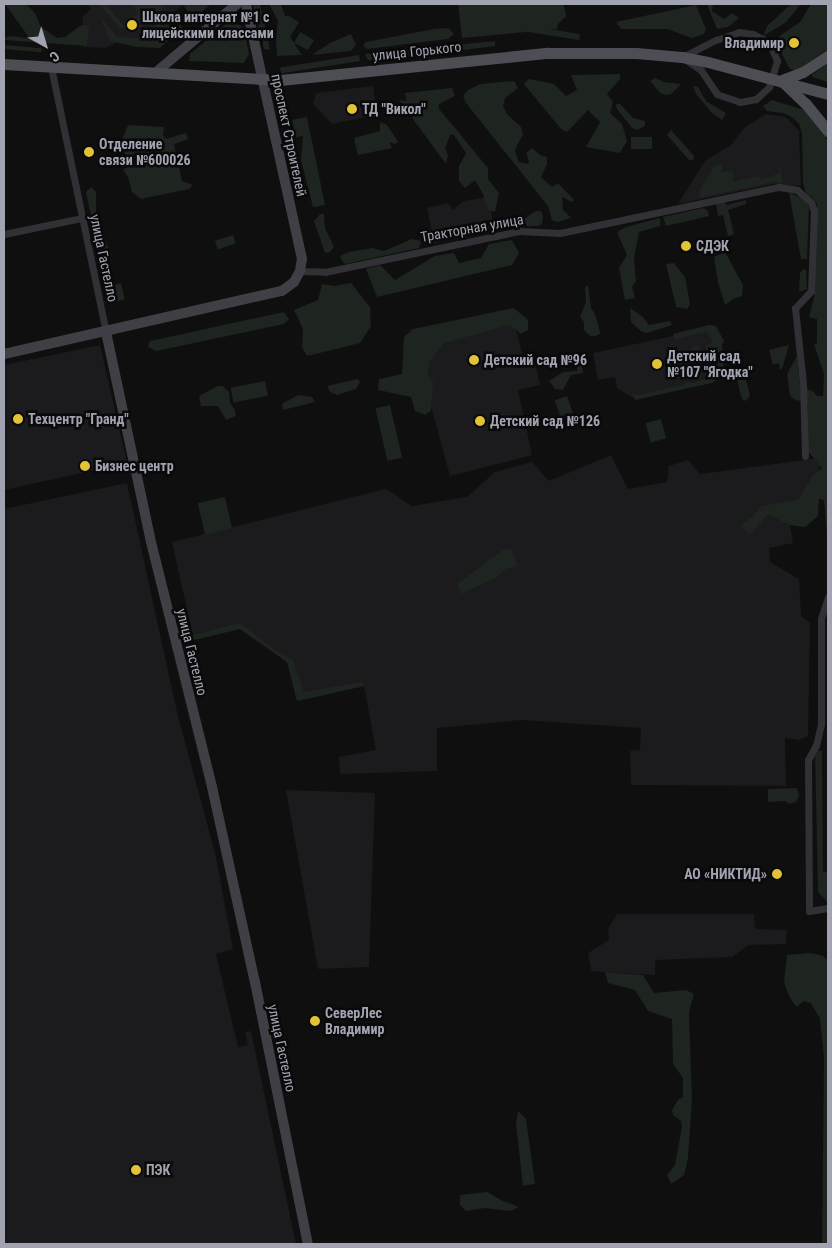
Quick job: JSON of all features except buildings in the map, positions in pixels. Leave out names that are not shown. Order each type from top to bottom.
[{"type":"main road","points":[[154,73],[237,4]]},
{"type":"main road","name":"проспект Строителей","points":[[246,4],[302,257],[300,272]]},
{"type":"main road","name":"улица Горького","points":[[4,64],[280,80],[548,53],[636,53],[682,57],[777,79],[828,94]]},
{"type":"main road","points":[[777,79],[803,72],[828,56]]},
{"type":"main road","points":[[777,79],[806,104],[828,131]]},
{"type":"main road","points":[[4,354],[282,290],[294,282],[300,272]]},
{"type":"main road","name":"улица Гастелло","points":[[106,332],[150,538],[216,807],[257,992],[308,1244]]},
{"type":"street","points":[[746,32],[767,43],[776,56],[777,79],[756,99],[740,102],[717,94],[701,70],[682,57],[733,34],[746,32]]},
{"type":"street","name":"улица Гастелло","points":[[51,67],[106,332]]},
{"type":"street","name":"Тракторная улица","points":[[300,272],[325,272],[519,231],[560,233],[779,187],[797,190],[811,202],[814,211],[811,291],[795,308],[803,383],[805,456]]},
{"type":"street","points":[[4,234],[82,218]]},
{"type":"street","points":[[828,596],[821,619],[820,724],[818,740],[808,760],[809,911],[828,908]]},
{"type":"shaded area","points":[[5,4],[26,4],[35,13],[41,27],[57,38],[65,37],[81,25],[89,26],[87,46],[4,40],[4,38],[10,36],[26,38],[28,36]]},
{"type":"shaded area","name":"Школа интернат №1 с лицейскими классами","points":[[87,4],[184,4],[139,41],[119,41],[106,48],[84,47],[81,44],[83,16],[91,9]]},
{"type":"shaded area","points":[[99,4],[105,4],[124,26],[138,13],[131,4],[164,4],[166,6],[138,29],[120,28]]},
{"type":"shaded area","points":[[182,4],[211,4],[194,18]]},
{"type":"shaded area","points":[[253,4],[260,4],[270,50],[264,49]]},
{"type":"shaded area","points":[[269,4],[281,4],[285,16],[289,16],[299,22],[290,37],[302,55],[277,56],[276,38],[278,21]]},
{"type":"shaded area","points":[[458,4],[564,4],[566,16],[558,24],[557,29],[462,38]]},
{"type":"shaded area","points":[[707,4],[713,4],[712,11],[724,19],[732,13],[739,18],[728,27],[717,29]]},
{"type":"shaded area","points":[[791,4],[801,4],[785,23],[763,36],[767,26]]},
{"type":"shaded area","points":[[811,4],[828,4],[828,49],[797,71],[790,69],[774,40],[800,22]]},
{"type":"shaded area","points":[[696,5],[706,29],[704,34],[692,38],[667,29],[621,29],[616,22]]},
{"type":"shaded area","points":[[170,12],[183,28],[160,48],[137,47],[110,41],[100,16],[117,37],[139,38]]},
{"type":"shaded area","points":[[500,21],[580,34],[579,40],[499,27]]},
{"type":"shaded area","points":[[228,22],[240,25],[244,29],[249,54],[244,63],[189,61],[190,54]]},
{"type":"shaded area","points":[[448,28],[454,34],[448,39],[367,49],[363,45],[366,42]]},
{"type":"shaded area","points":[[300,32],[314,40],[308,50],[294,43]]},
{"type":"shaded area","points":[[351,34],[356,45],[351,51],[312,55],[330,43]]},
{"type":"shaded area","points":[[495,41],[495,46],[376,61],[368,60],[365,54]]},
{"type":"shaded area","points":[[4,45],[42,48],[42,52],[4,49]]},
{"type":"shaded area","points":[[359,55],[360,61],[281,73],[280,68]]},
{"type":"shaded area","points":[[828,63],[828,82],[812,77],[812,75]]},
{"type":"shaded area","points":[[620,74],[620,79],[607,94],[613,102],[610,113],[622,124],[627,141],[620,153],[586,147],[600,122],[588,110],[567,132],[561,129],[524,84],[529,79],[554,84],[566,96],[577,90],[571,75]]},
{"type":"shaded area","points":[[655,78],[664,82],[681,84],[671,94],[666,95],[660,93],[650,81]]},
{"type":"shaded area","points":[[514,81],[518,88],[505,98],[503,106],[507,114],[521,127],[523,134],[515,150],[517,158],[519,162],[528,164],[529,161],[526,153],[532,148],[540,155],[547,157],[547,164],[541,177],[552,187],[558,183],[574,200],[572,202],[562,197],[563,210],[571,218],[558,222],[552,220],[548,206],[466,103],[463,96],[468,90],[480,84]]},
{"type":"shaded area","points":[[373,86],[377,115],[332,124],[313,104],[316,93]]},
{"type":"shaded area","points":[[693,86],[698,87],[706,101],[726,113],[722,120],[712,113],[696,94]]},
{"type":"shaded area","points":[[452,88],[455,96],[439,104],[439,109],[488,168],[488,179],[499,193],[495,212],[488,210],[483,194],[475,180],[465,188],[459,181],[459,166],[466,153],[454,135],[450,135],[445,148],[448,155],[446,164],[399,100],[407,101],[405,93]]},
{"type":"shaded area","points":[[772,100],[804,110],[828,140],[828,547],[824,500],[819,499],[818,516],[805,527],[790,525],[768,515],[749,535],[741,525],[753,516],[761,506],[798,499],[814,474],[822,468],[807,450],[808,404],[806,401],[806,389],[813,391],[817,396],[823,396],[824,374],[814,344],[817,343],[817,319],[809,317],[814,298],[817,204],[806,193],[803,183],[802,133],[799,124],[792,117],[783,113],[767,111],[763,106]]},
{"type":"shaded area","points":[[616,104],[620,104],[633,118],[645,121],[645,126],[637,130],[632,128],[617,109]]},
{"type":"shaded area","points":[[766,114],[786,117],[799,131],[801,186],[773,184],[678,204],[705,161],[731,145],[744,128]]},
{"type":"shaded area","points":[[307,117],[325,205],[313,207],[301,160],[303,136],[296,137],[292,120]]},
{"type":"shaded area","points":[[380,122],[387,125],[398,142],[395,144],[389,142],[392,148],[358,155],[354,138],[380,131]]},
{"type":"shaded area","points":[[128,125],[164,127],[163,136],[166,139],[186,133],[188,139],[174,144],[182,181],[193,185],[189,189],[141,199],[132,192],[128,177],[123,170],[129,165],[121,142]]},
{"type":"shaded area","points":[[671,130],[694,156],[693,160],[689,160],[667,135]]},
{"type":"shaded area","points":[[631,137],[652,137],[652,149],[631,149]]},
{"type":"shaded area","points":[[720,164],[723,167],[720,172],[733,171],[733,182],[759,176],[760,180],[780,173],[779,167],[781,168],[782,183],[774,182],[700,198],[699,191],[714,167]]},
{"type":"shaded area","points":[[91,187],[96,192],[96,211],[101,227],[98,234],[106,242],[112,256],[108,260],[99,254],[86,192]]},
{"type":"shaded area","points":[[789,192],[805,200],[809,206],[807,259],[801,259]]},
{"type":"shaded area","points":[[488,197],[495,230],[434,243],[427,208],[448,203],[453,210],[464,201]]},
{"type":"shaded area","points":[[746,200],[746,204],[728,210],[734,234],[728,236],[723,215],[718,216],[716,204],[724,201],[727,205]]},
{"type":"shaded area","points":[[703,208],[708,211],[709,216],[666,226],[663,217]]},
{"type":"shaded area","points":[[536,211],[541,211],[543,216],[542,224],[528,226],[518,223]]},
{"type":"shaded area","points":[[320,214],[324,214],[325,228],[334,247],[330,252],[325,253],[314,221]]},
{"type":"shaded area","points":[[660,218],[660,226],[639,232],[634,259],[636,281],[632,287],[635,298],[625,300],[619,268],[627,255],[617,232],[626,227]]},
{"type":"shaded area","points":[[233,235],[236,244],[218,249],[215,241]]},
{"type":"shaded area","points":[[412,239],[421,241],[419,248],[345,264],[340,256],[349,252],[372,248],[384,251]]},
{"type":"shaded area","points":[[512,240],[519,253],[512,265],[377,297],[366,269],[380,265],[395,280],[435,256],[454,253],[459,263],[481,258],[489,244]]},
{"type":"shaded area","points":[[725,252],[743,285],[742,296],[733,299],[725,305],[718,282],[714,257]]},
{"type":"shaded area","points":[[674,263],[685,277],[690,304],[687,309],[676,307],[666,264]]},
{"type":"shaded area","points":[[803,269],[806,270],[807,289],[799,292],[800,273]]},
{"type":"shaded area","points":[[121,283],[125,300],[111,303],[107,286]]},
{"type":"shaded area","points":[[351,283],[370,307],[371,326],[360,343],[307,356],[302,347],[303,329],[294,310],[318,300],[322,284],[334,286]]},
{"type":"shaded area","points":[[588,285],[591,308],[595,314],[600,332],[600,334],[595,336],[590,336],[584,330],[584,322],[580,317],[586,302],[585,287]]},
{"type":"shaded area","points":[[514,308],[528,320],[528,330],[521,334],[510,325],[444,343],[429,362],[428,373],[433,381],[431,411],[425,415],[415,411],[411,397],[378,390],[379,379],[402,374],[404,337],[413,329]]},
{"type":"shaded area","points":[[630,308],[643,317],[649,325],[670,321],[672,325],[647,333],[642,332],[631,322]]},
{"type":"shaded area","points":[[284,312],[289,319],[284,324],[156,351],[148,347],[150,341]]},
{"type":"shaded area","points":[[513,317],[522,354],[536,366],[540,385],[518,390],[532,455],[450,476],[414,343]]},
{"type":"shaded area","points":[[709,325],[716,326],[724,341],[722,345],[724,375],[712,383],[635,400],[632,393],[636,395],[683,385],[687,382],[691,383],[717,375],[713,361],[699,368],[693,365],[687,370],[684,378],[680,376],[679,351],[684,349],[692,351],[692,348],[697,345],[702,351],[706,350],[706,346],[713,342],[707,332],[674,339],[673,334]]},
{"type":"shaded area","name":"Детский сад №107 \"Ягодка\"","points":[[711,328],[721,375],[633,398],[617,388],[615,377],[598,380],[593,353]]},
{"type":"shaded area","points":[[100,345],[127,463],[4,490],[4,365]]},
{"type":"shaded area","points":[[789,345],[782,369],[780,369],[779,363],[773,365],[769,350]]},
{"type":"shaded area","points":[[797,356],[801,400],[797,401],[790,396],[787,374]]},
{"type":"shaded area","points":[[578,360],[582,364],[583,373],[571,375],[563,390],[555,389],[549,381],[563,372],[577,371]]},
{"type":"shaded area","points":[[357,379],[360,382],[356,389],[337,395],[330,392],[327,386]]},
{"type":"shaded area","points":[[737,380],[746,380],[750,396],[746,401],[742,399]]},
{"type":"shaded area","points":[[265,381],[268,396],[234,402],[231,388]]},
{"type":"shaded area","points":[[218,386],[223,386],[229,392],[230,403],[235,410],[236,416],[226,420],[218,406],[201,406],[199,396]]},
{"type":"shaded area","points":[[298,395],[312,397],[315,402],[283,410],[282,404]]},
{"type":"shaded area","points":[[567,396],[573,413],[561,417],[555,400]]},
{"type":"shaded area","points":[[390,405],[402,458],[388,461],[375,408]]},
{"type":"shaded area","points":[[661,419],[666,438],[651,442],[646,423]]},
{"type":"shaded area","points":[[611,455],[628,489],[667,482],[669,466],[688,460],[700,474],[819,458],[820,468],[798,499],[761,506],[753,516],[749,534],[768,515],[790,525],[793,543],[769,548],[770,562],[799,579],[801,616],[810,623],[808,736],[799,740],[785,738],[786,786],[631,785],[630,751],[640,750],[641,728],[522,720],[437,728],[437,771],[340,774],[339,757],[376,750],[364,686],[297,701],[287,662],[240,629],[194,640],[172,542],[386,489],[412,506],[467,497],[495,472],[532,462],[549,481]]},
{"type":"shaded area","points":[[127,483],[177,712],[216,857],[233,949],[216,954],[238,1047],[248,1045],[245,1032],[251,1031],[296,1244],[4,1244],[4,509]]},
{"type":"shaded area","points":[[225,497],[232,528],[205,534],[198,503]]},
{"type":"shaded area","points":[[511,548],[517,566],[506,569],[497,577],[461,594],[457,584],[503,550]]},
{"type":"shaded area","points":[[240,623],[272,648],[293,660],[304,692],[363,682],[364,686],[297,701],[287,662],[240,629],[194,640],[192,635]]},
{"type":"shaded area","points":[[815,750],[822,751],[823,872],[828,872],[828,903],[818,892]]},
{"type":"shaded area","points":[[797,788],[799,796],[796,802],[789,804],[785,801],[768,802],[768,789]]},
{"type":"shaded area","points":[[286,790],[375,793],[369,967],[318,969]]},
{"type":"shaded area","points":[[617,914],[754,914],[755,927],[758,929],[787,930],[786,944],[748,945],[732,957],[655,960],[655,975],[591,971],[588,953],[609,940],[608,929]]},
{"type":"shaded area","points":[[811,953],[823,956],[828,961],[828,1244],[822,1244],[824,1059],[820,1019],[811,1003],[804,1001],[796,1007],[789,996],[784,982],[787,955]]},
{"type":"shaded area","points":[[605,972],[643,975],[654,993],[686,990],[694,994],[689,1012],[692,1100],[688,1158],[684,1175],[671,1184],[667,1175],[675,1165],[682,1127],[681,1121],[673,1115],[672,1110],[678,1100],[683,1097],[683,1078],[673,1064],[672,1019],[648,1011],[635,990],[608,983]]},
{"type":"shaded area","points":[[518,1111],[526,1119],[535,1184],[523,1186],[516,1123]]},
{"type":"shaded area","points":[[487,1192],[519,1207],[511,1211],[485,1208],[466,1211],[460,1205],[460,1195]]},
{"type":"place","name":"Школа интернат №1 с лицейскими классами","points":[[132,25]]},
{"type":"place","name":"Владимир","points":[[794,43]]},
{"type":"place","name":"ТД \"Викол\"","points":[[352,109]]},
{"type":"place","name":"Отделение связи №600026","points":[[89,152]]},
{"type":"place","name":"СДЭК","points":[[686,246]]},
{"type":"place","name":"Детский сад №96","points":[[474,360]]},
{"type":"place","name":"Детский сад №107 \"Ягодка\"","points":[[657,364]]},
{"type":"place","name":"Техцентр \"Гранд\"","points":[[18,419]]},
{"type":"place","name":"Детский сад №126","points":[[480,421]]},
{"type":"place","name":"Бизнес центр","points":[[85,466]]},
{"type":"place","name":"АО «НИКТИД»","points":[[777,874]]},
{"type":"place","name":"СеверЛес Владимир","points":[[315,1021]]},
{"type":"place","name":"ПЭК","points":[[136,1170]]}]
